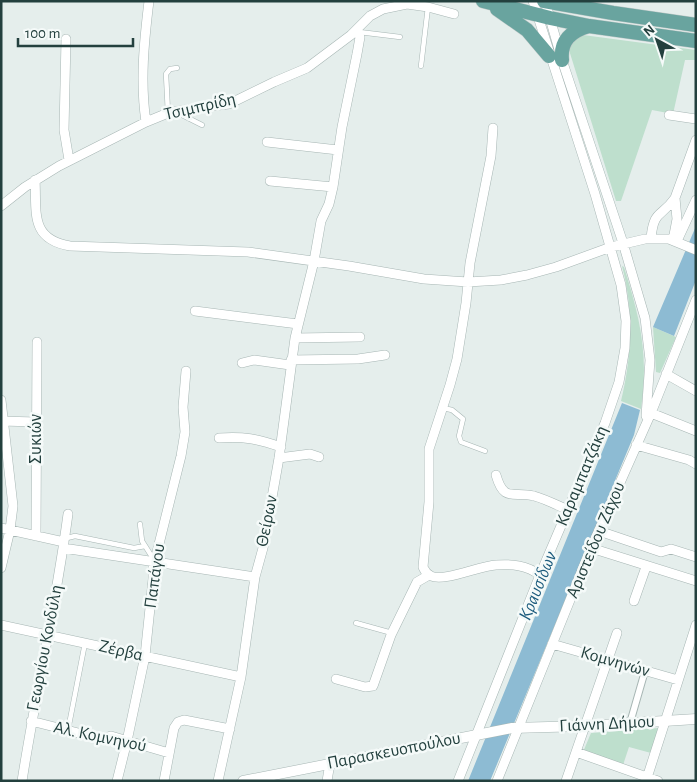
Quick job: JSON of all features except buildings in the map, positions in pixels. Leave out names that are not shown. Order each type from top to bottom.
[{"type":"main road","points":[[482,1],[543,17],[589,26],[696,41]]},
{"type":"main road","points":[[482,1],[522,25],[555,58],[561,52],[565,39],[574,31],[589,26]]},
{"type":"main road","points":[[545,1],[613,14],[696,25]]},
{"type":"street","points":[[146,122],[143,101],[143,78],[149,1]]},
{"type":"street","points":[[533,1],[543,17],[555,58],[623,243],[643,312],[650,360],[646,418],[642,431]]},
{"type":"street","points":[[545,1],[543,17],[555,58]]},
{"type":"street","name":"Τσιμπρίδη","points":[[1,206],[35,180],[69,160],[146,122],[171,112],[233,103],[258,89],[307,68],[358,30],[370,16],[388,8],[407,4],[454,14]]},
{"type":"street","name":"Θείρων","points":[[218,781],[241,677],[255,577],[263,548],[280,458],[295,338],[322,220],[329,204],[333,187],[346,106],[358,54],[358,30]]},
{"type":"street","points":[[66,39],[64,130],[69,160]]},
{"type":"street","name":"Καραμπατζάκη","points":[[458,781],[481,734],[540,575],[605,423],[619,382],[624,359],[625,305],[621,284],[555,58]]},
{"type":"street","points":[[669,115],[696,119]]},
{"type":"street","points":[[493,128],[491,156],[470,263],[454,372],[429,449],[429,502],[423,561],[424,570],[429,575],[440,577],[492,565],[513,564],[530,568],[540,575]]},
{"type":"street","points":[[651,238],[654,220],[675,198],[696,140]]},
{"type":"street","points":[[267,142],[338,150]]},
{"type":"street","points":[[35,180],[38,227],[46,235],[64,245],[92,248],[236,251],[314,261],[424,279],[468,282],[501,280],[527,275],[556,267],[623,243],[651,238],[662,238],[678,242],[696,250]]},
{"type":"street","points":[[270,181],[333,187]]},
{"type":"street","points":[[675,198],[678,242]]},
{"type":"street","points":[[678,242],[696,200]]},
{"type":"street","name":"Αριστείδου Ζάχου","points":[[497,781],[516,728],[599,530],[692,317],[696,300]]},
{"type":"street","points":[[195,311],[298,324]]},
{"type":"street","points":[[295,338],[360,337]]},
{"type":"street","name":"Συκιών","points":[[36,536],[37,342]]},
{"type":"street","points":[[242,363],[254,360],[291,363],[358,359],[385,355]]},
{"type":"street","name":"Παπάγου","points":[[117,781],[145,656],[154,561],[183,448],[186,421],[183,407],[186,371]]},
{"type":"street","points":[[666,374],[696,391]]},
{"type":"street","points":[[1,400],[2,421],[13,498],[6,529],[2,565]]},
{"type":"street","points":[[651,413],[696,431]]},
{"type":"street","points":[[2,421],[36,422]]},
{"type":"street","points":[[218,438],[240,436],[281,447]]},
{"type":"street","points":[[636,445],[689,460],[696,464]]},
{"type":"street","points":[[280,458],[310,454],[319,458]]},
{"type":"street","points":[[496,475],[500,486],[508,493],[534,496],[568,510]]},
{"type":"street","name":"Γεωργίου Κονδύλη","points":[[22,781],[68,514]]},
{"type":"street","points":[[6,529],[64,545],[255,577]]},
{"type":"street","points":[[599,530],[662,552],[671,549],[696,557]]},
{"type":"street","points":[[592,548],[646,567],[696,581]]},
{"type":"street","points":[[634,602],[646,567]]},
{"type":"street","points":[[336,679],[365,687],[373,686],[392,633],[417,582],[429,575]]},
{"type":"street","name":"Ζέρβα","points":[[1,625],[241,677]]},
{"type":"street","points":[[647,779],[678,680],[691,654],[696,625]]},
{"type":"street","points":[[566,781],[617,633]]},
{"type":"street","name":"Κομνηνών","points":[[552,644],[678,680]]},
{"type":"street","points":[[630,722],[645,671]]},
{"type":"street","name":"Γιάννη Δήμου","points":[[481,734],[516,728],[696,719]]},
{"type":"street","points":[[164,781],[175,724],[184,720],[230,729]]},
{"type":"street","name":"Αλ. Κομνηνού","points":[[32,721],[102,739],[111,736],[169,753]]},
{"type":"street","name":"Παρασκευοπούλου","points":[[243,781],[481,734]]},
{"type":"street","points":[[576,752],[647,779],[658,781]]},
{"type":"street","points":[[327,781],[330,763]]},
{"type":"lane","points":[[421,66],[428,7]]},
{"type":"lane","points":[[358,30],[400,37]]},
{"type":"lane","points":[[177,68],[170,69],[166,74],[171,112],[202,125]]},
{"type":"lane","points":[[442,408],[452,410],[463,418],[459,436],[461,442],[485,451]]},
{"type":"lane","points":[[140,524],[141,537],[154,561]]},
{"type":"lane","points":[[64,545],[67,538],[74,536],[131,547],[145,546]]},
{"type":"lane","points":[[356,623],[392,633]]},
{"type":"lane","points":[[68,730],[85,643]]},
{"type":"green space","points":[[583,35],[696,50],[696,60],[685,60],[673,114],[652,110],[621,201],[616,201],[569,50],[573,40]]},
{"type":"green space","points":[[622,266],[624,267],[635,303],[642,337],[644,371],[641,409],[621,401],[625,384],[630,334],[626,283]]},
{"type":"green space","points":[[653,327],[676,337],[660,373],[656,372]]},
{"type":"green space","points":[[659,728],[651,753],[629,747],[623,765],[583,752],[591,733]]},
{"type":"water","points":[[696,226],[696,280],[674,336],[653,327]]},
{"type":"water","points":[[622,403],[640,410],[634,435],[490,781],[468,781]]},
{"type":"water label","name":"Κραυσίδων","points":[[538,586]]}]
